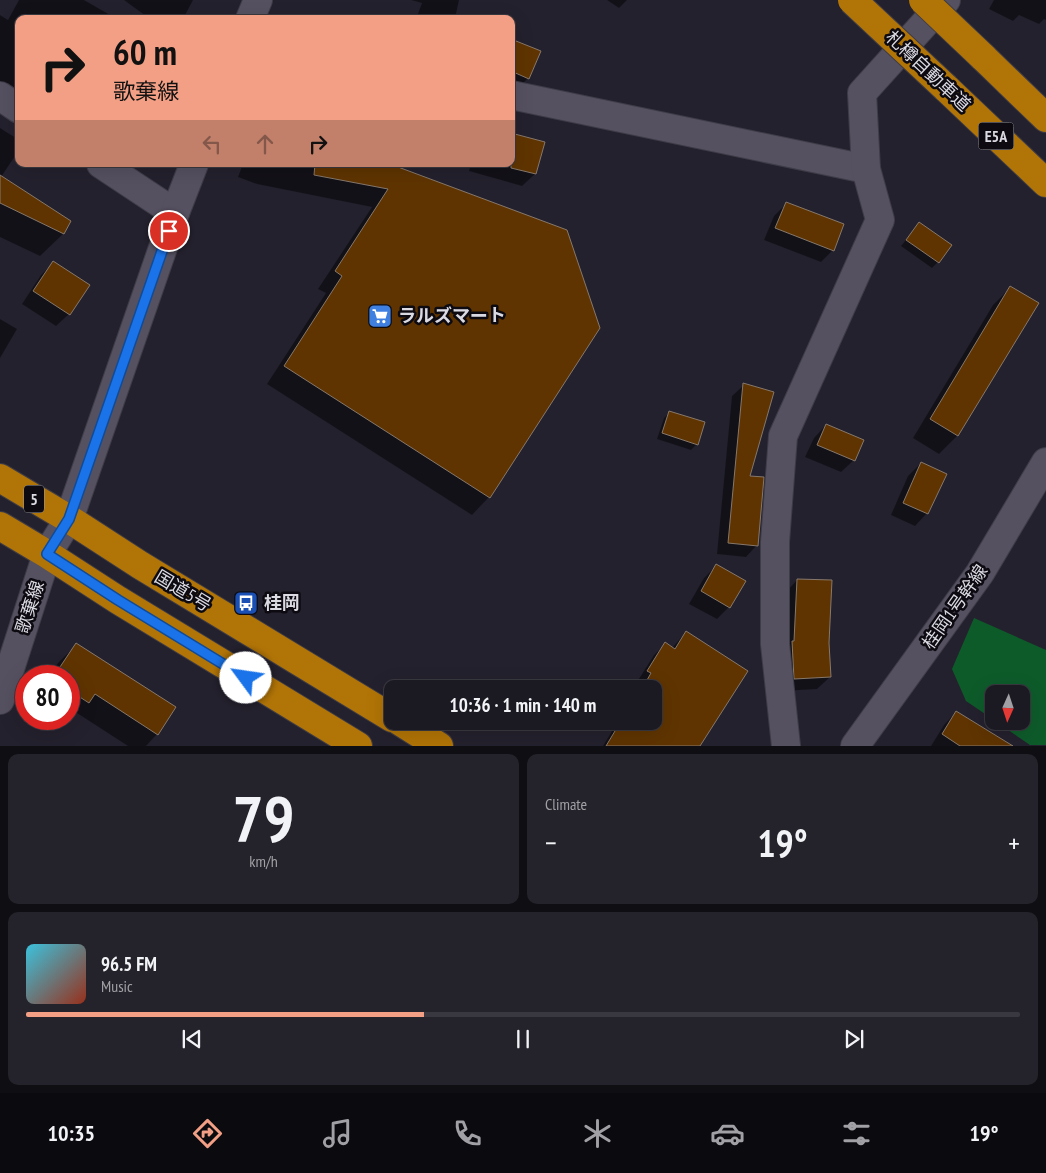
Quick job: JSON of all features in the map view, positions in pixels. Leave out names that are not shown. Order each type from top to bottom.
[{"type":"highway","name":"札樽自動車道","points":[[852,0],[1046,184]]},
{"type":"highway","name":"E5A","points":[[923,0],[1046,118]]},
{"type":"highway","name":"国道5号","points":[[0,478],[384,713]]},
{"type":"highway","name":"5","points":[[0,526],[358,746]]},
{"type":"highway","points":[[413,730],[439,746]]},
{"type":"street","points":[[252,15],[258,0]]},
{"type":"street","points":[[786,746],[775,635],[775,542],[784,436],[880,220],[866,169],[862,93],[946,0]]},
{"type":"street","points":[[0,96],[15,105]]},
{"type":"street","points":[[515,96],[866,169]]},
{"type":"street","points":[[106,167],[175,213]]},
{"type":"street","name":"歌棄線","points":[[0,700],[47,554],[69,519],[175,213],[193,167]]},
{"type":"street","name":"桂岡1号幹線","points":[[855,746],[980,573],[1046,462]]},
{"type":"green space","points":[[974,618],[1046,650],[1046,745],[1030,745],[1008,730],[1030,730],[1030,685],[985,685],[985,714],[966,701],[952,669]]},
{"type":"building","points":[[515,41],[541,51],[529,79],[515,73]]},
{"type":"building","points":[[515,134],[545,142],[536,174],[511,168],[515,167]]},
{"type":"building","points":[[315,167],[398,167],[567,230],[600,328],[490,498],[284,366],[342,276],[335,271],[388,189],[314,175]]},
{"type":"building","points":[[0,175],[71,221],[64,234],[0,203]]},
{"type":"building","points":[[786,202],[844,224],[834,251],[775,228]]},
{"type":"building","points":[[919,222],[952,245],[939,263],[906,240]]},
{"type":"building","points":[[53,261],[90,285],[70,315],[33,291]]},
{"type":"building","points":[[1010,286],[1039,303],[958,436],[930,419]]},
{"type":"building","points":[[743,383],[774,392],[750,476],[764,477],[758,546],[728,543]]},
{"type":"building","points":[[669,411],[705,422],[698,445],[662,433]]},
{"type":"building","points":[[826,424],[864,440],[855,461],[817,445]]},
{"type":"building","points":[[921,462],[947,474],[928,514],[903,503]]},
{"type":"building","points":[[716,564],[746,581],[730,608],[701,591]]},
{"type":"building","points":[[797,579],[832,580],[829,643],[831,677],[794,679],[792,641],[794,641]]},
{"type":"building","points":[[686,631],[748,671],[700,746],[606,746],[616,730],[662,730],[662,680],[647,680],[651,673],[647,671],[665,642],[675,649]]},
{"type":"building","points":[[76,643],[176,707],[158,735],[95,694],[89,703],[80,697],[80,665],[61,665]]},
{"type":"building","points":[[956,711],[1013,746],[960,746],[942,734]]},
{"type":"place","name":"ラルズマート","points":[[380,316]]},
{"type":"place","name":"桂岡","points":[[246,603]]},
{"type":"route","points":[[169,231],[69,519],[47,554],[246,678]]}]
